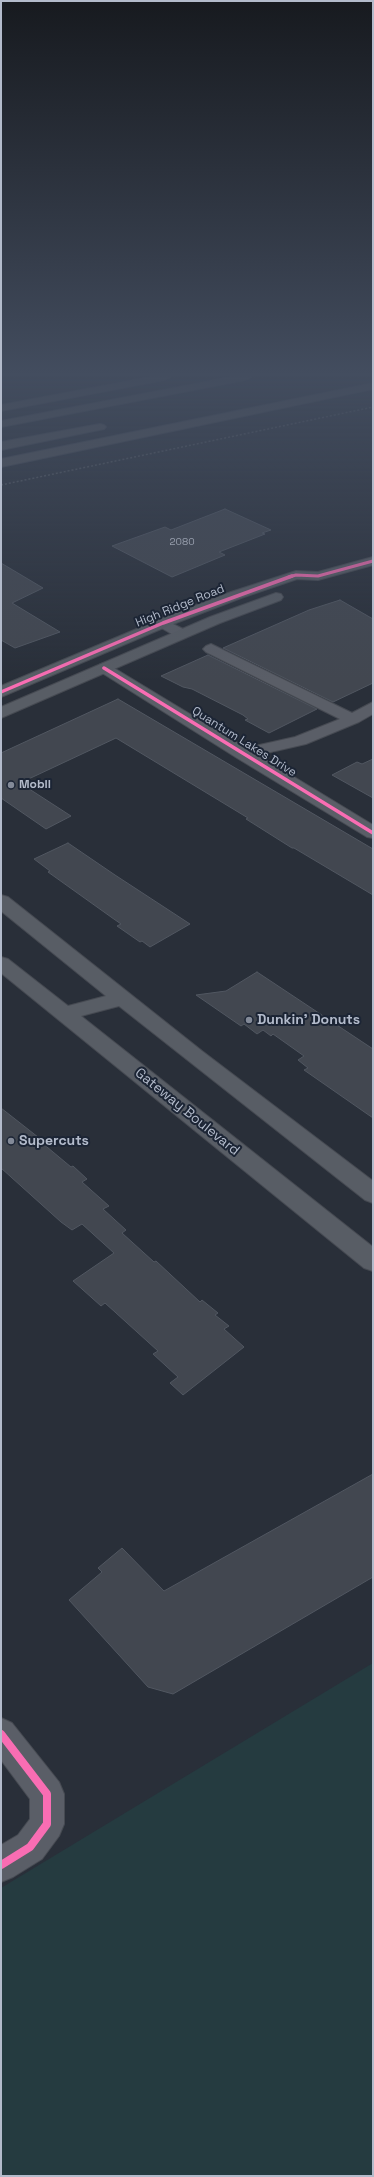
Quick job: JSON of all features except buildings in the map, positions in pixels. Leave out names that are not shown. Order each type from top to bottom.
[{"type":"street","name":"High Ridge Road","points":[[1,692],[163,623],[236,595],[296,575],[318,576],[373,561]]},
{"type":"street","name":"High Ridge Road","points":[[302,589],[310,586],[318,576]]},
{"type":"street","name":"High Ridge Road","points":[[1,713],[182,634],[251,606],[288,594]]},
{"type":"street","points":[[163,623],[182,634]]},
{"type":"street","points":[[211,649],[353,719]]},
{"type":"street","name":"Quantum Lakes Drive","points":[[104,668],[243,754],[369,825]]},
{"type":"street","name":"Quantum Lakes Drive","points":[[243,754],[300,741],[353,719],[373,707]]},
{"type":"street","points":[[1,901],[122,999],[373,1194]]},
{"type":"street","name":"Gateway Boulevard","points":[[1,963],[66,1013],[373,1261]]},
{"type":"street","points":[[66,1013],[122,999]]},
{"type":"street","points":[[1,1734],[47,1794],[47,1824],[30,1847],[1,1865]]},
{"type":"green space","points":[[373,1663],[373,2176],[1,2176],[1,1888]]},
{"type":"railway","points":[[1,485],[32,479]]},
{"type":"cycle path","points":[[1,692],[163,623],[236,595],[296,575],[318,576],[373,561]]},
{"type":"cycle path","points":[[104,668],[373,833]]},
{"type":"cycle path","points":[[1,1734],[47,1794],[47,1824],[30,1847],[1,1865]]},
{"type":"place","name":"Mobil","points":[[11,785]]},
{"type":"place","name":"Dunkin' Donuts","points":[[249,1020]]},
{"type":"place","name":"Supercuts","points":[[11,1141]]}]
